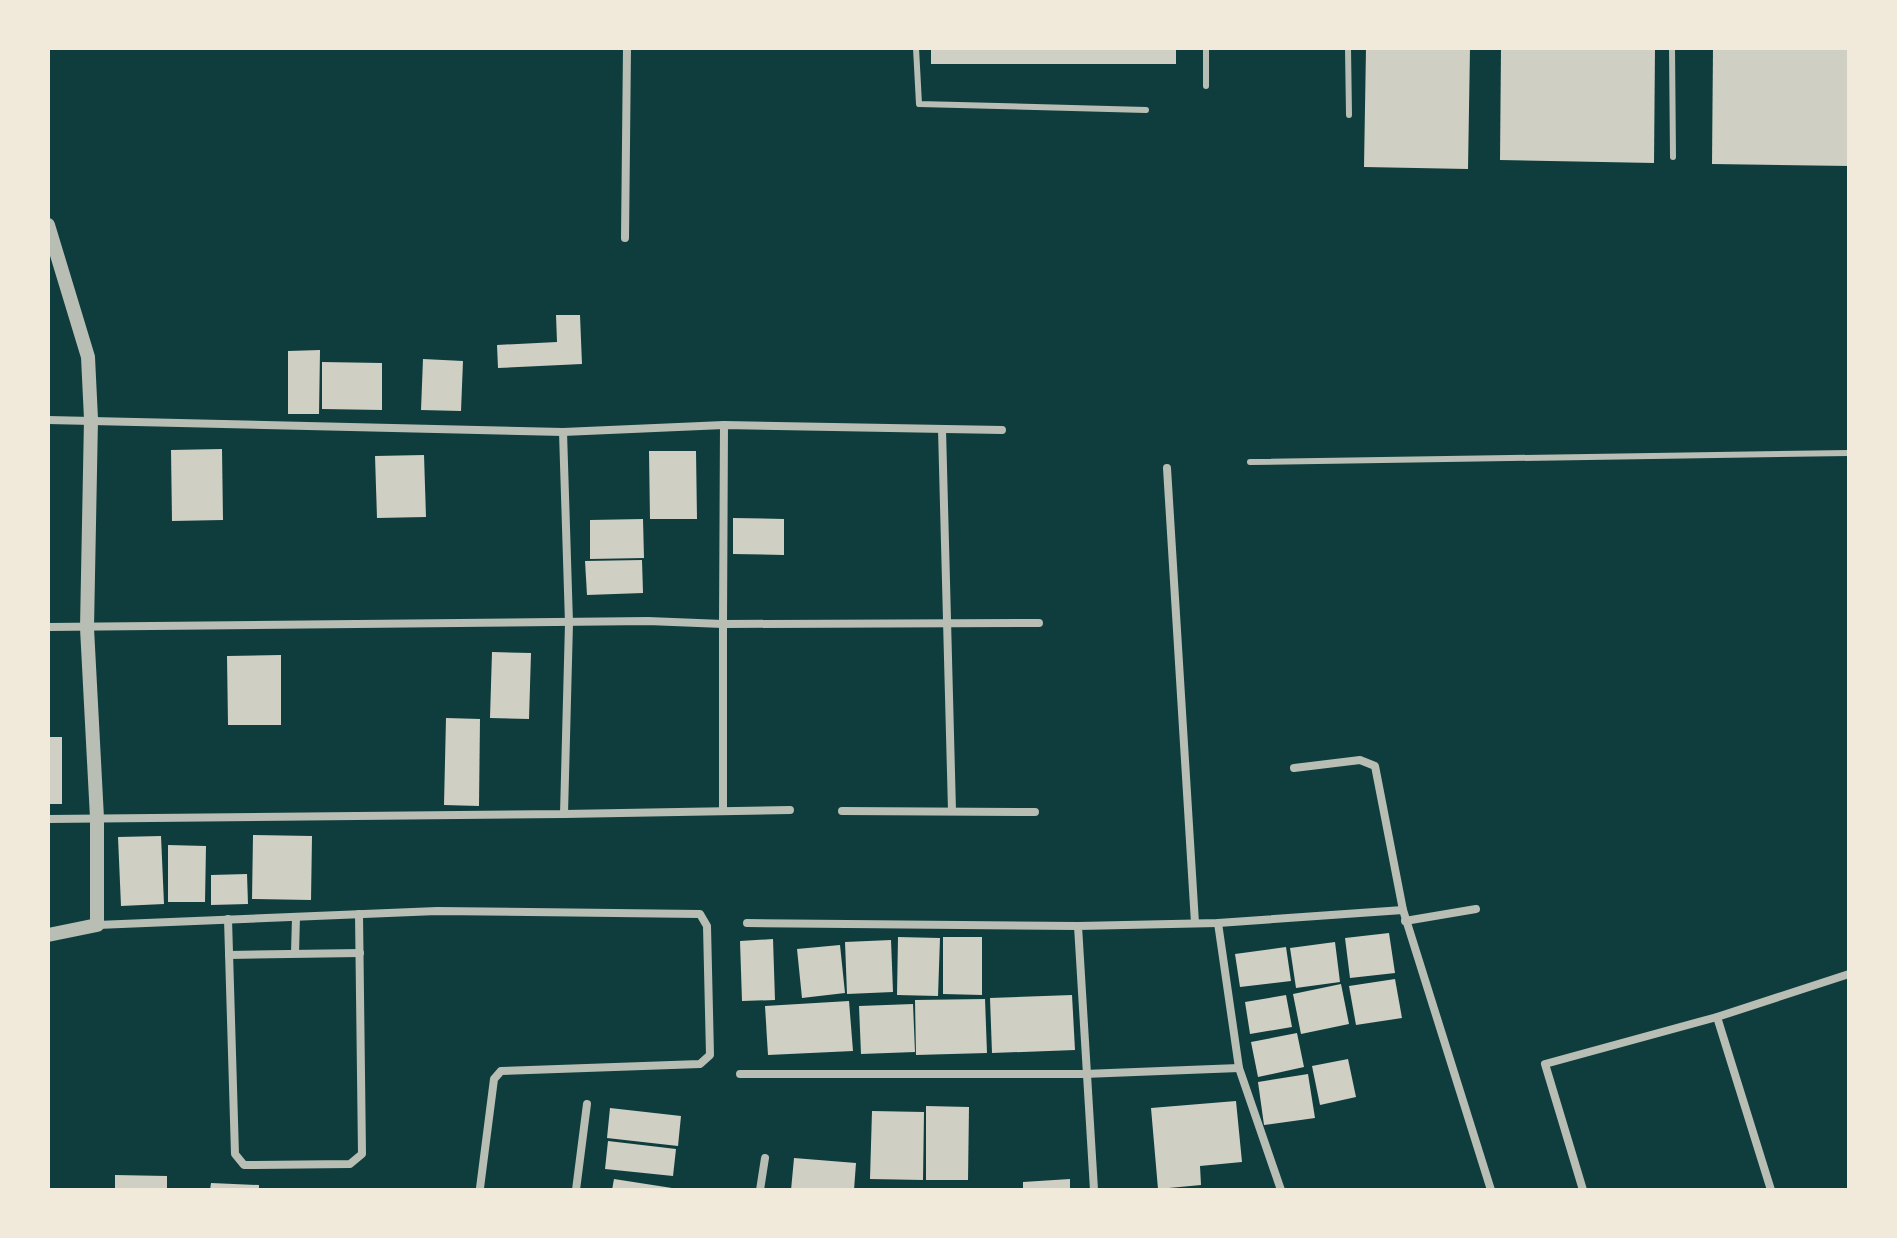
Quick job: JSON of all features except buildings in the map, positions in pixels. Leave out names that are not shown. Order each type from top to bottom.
[{"type":"street","points":[[625,238],[627,48]]},
{"type":"street","points":[[48,225],[88,357],[91,419],[87,628],[97,818],[97,925]]},
{"type":"street","points":[[48,420],[563,432],[724,425],[1002,430]]},
{"type":"street","points":[[723,809],[724,425]]},
{"type":"street","points":[[942,429],[952,811]]},
{"type":"street","points":[[563,432],[569,623],[564,814]]},
{"type":"street","points":[[1167,468],[1195,923]]},
{"type":"street","points":[[48,627],[1039,623]]},
{"type":"street","points":[[1294,768],[1360,760],[1375,766],[1405,921],[1491,1190]]},
{"type":"street","points":[[48,819],[790,810]]},
{"type":"street","points":[[842,811],[1035,812]]},
{"type":"street","points":[[1405,921],[1476,909]]},
{"type":"street","points":[[747,923],[1078,926],[1218,923],[1403,910]]},
{"type":"street","points":[[48,935],[97,925],[437,911],[692,913],[706,920],[710,1055],[706,1060],[700,1064],[501,1071],[494,1079],[480,1188]]},
{"type":"street","points":[[228,919],[235,1154],[238,1161],[244,1165],[350,1164],[362,1154],[359,914]]},
{"type":"street","points":[[295,953],[296,917]]},
{"type":"street","points":[[1218,923],[1239,1068],[1281,1190]]},
{"type":"street","points":[[1078,926],[1084,1074],[1094,1190]]},
{"type":"street","points":[[229,955],[360,953]]},
{"type":"street","points":[[1583,1190],[1545,1064],[1717,1017],[1849,974]]},
{"type":"street","points":[[1717,1017],[1771,1190]]},
{"type":"street","points":[[740,1074],[1084,1074],[1239,1068]]},
{"type":"street","points":[[576,1190],[587,1104]]},
{"type":"street","points":[[760,1190],[765,1158]]},
{"type":"lane","points":[[916,48],[919,104],[1146,110]]},
{"type":"lane","points":[[1206,48],[1206,86]]},
{"type":"lane","points":[[1348,48],[1349,115]]},
{"type":"lane","points":[[1672,48],[1673,157]]},
{"type":"lane","points":[[1250,462],[1849,453]]}]
